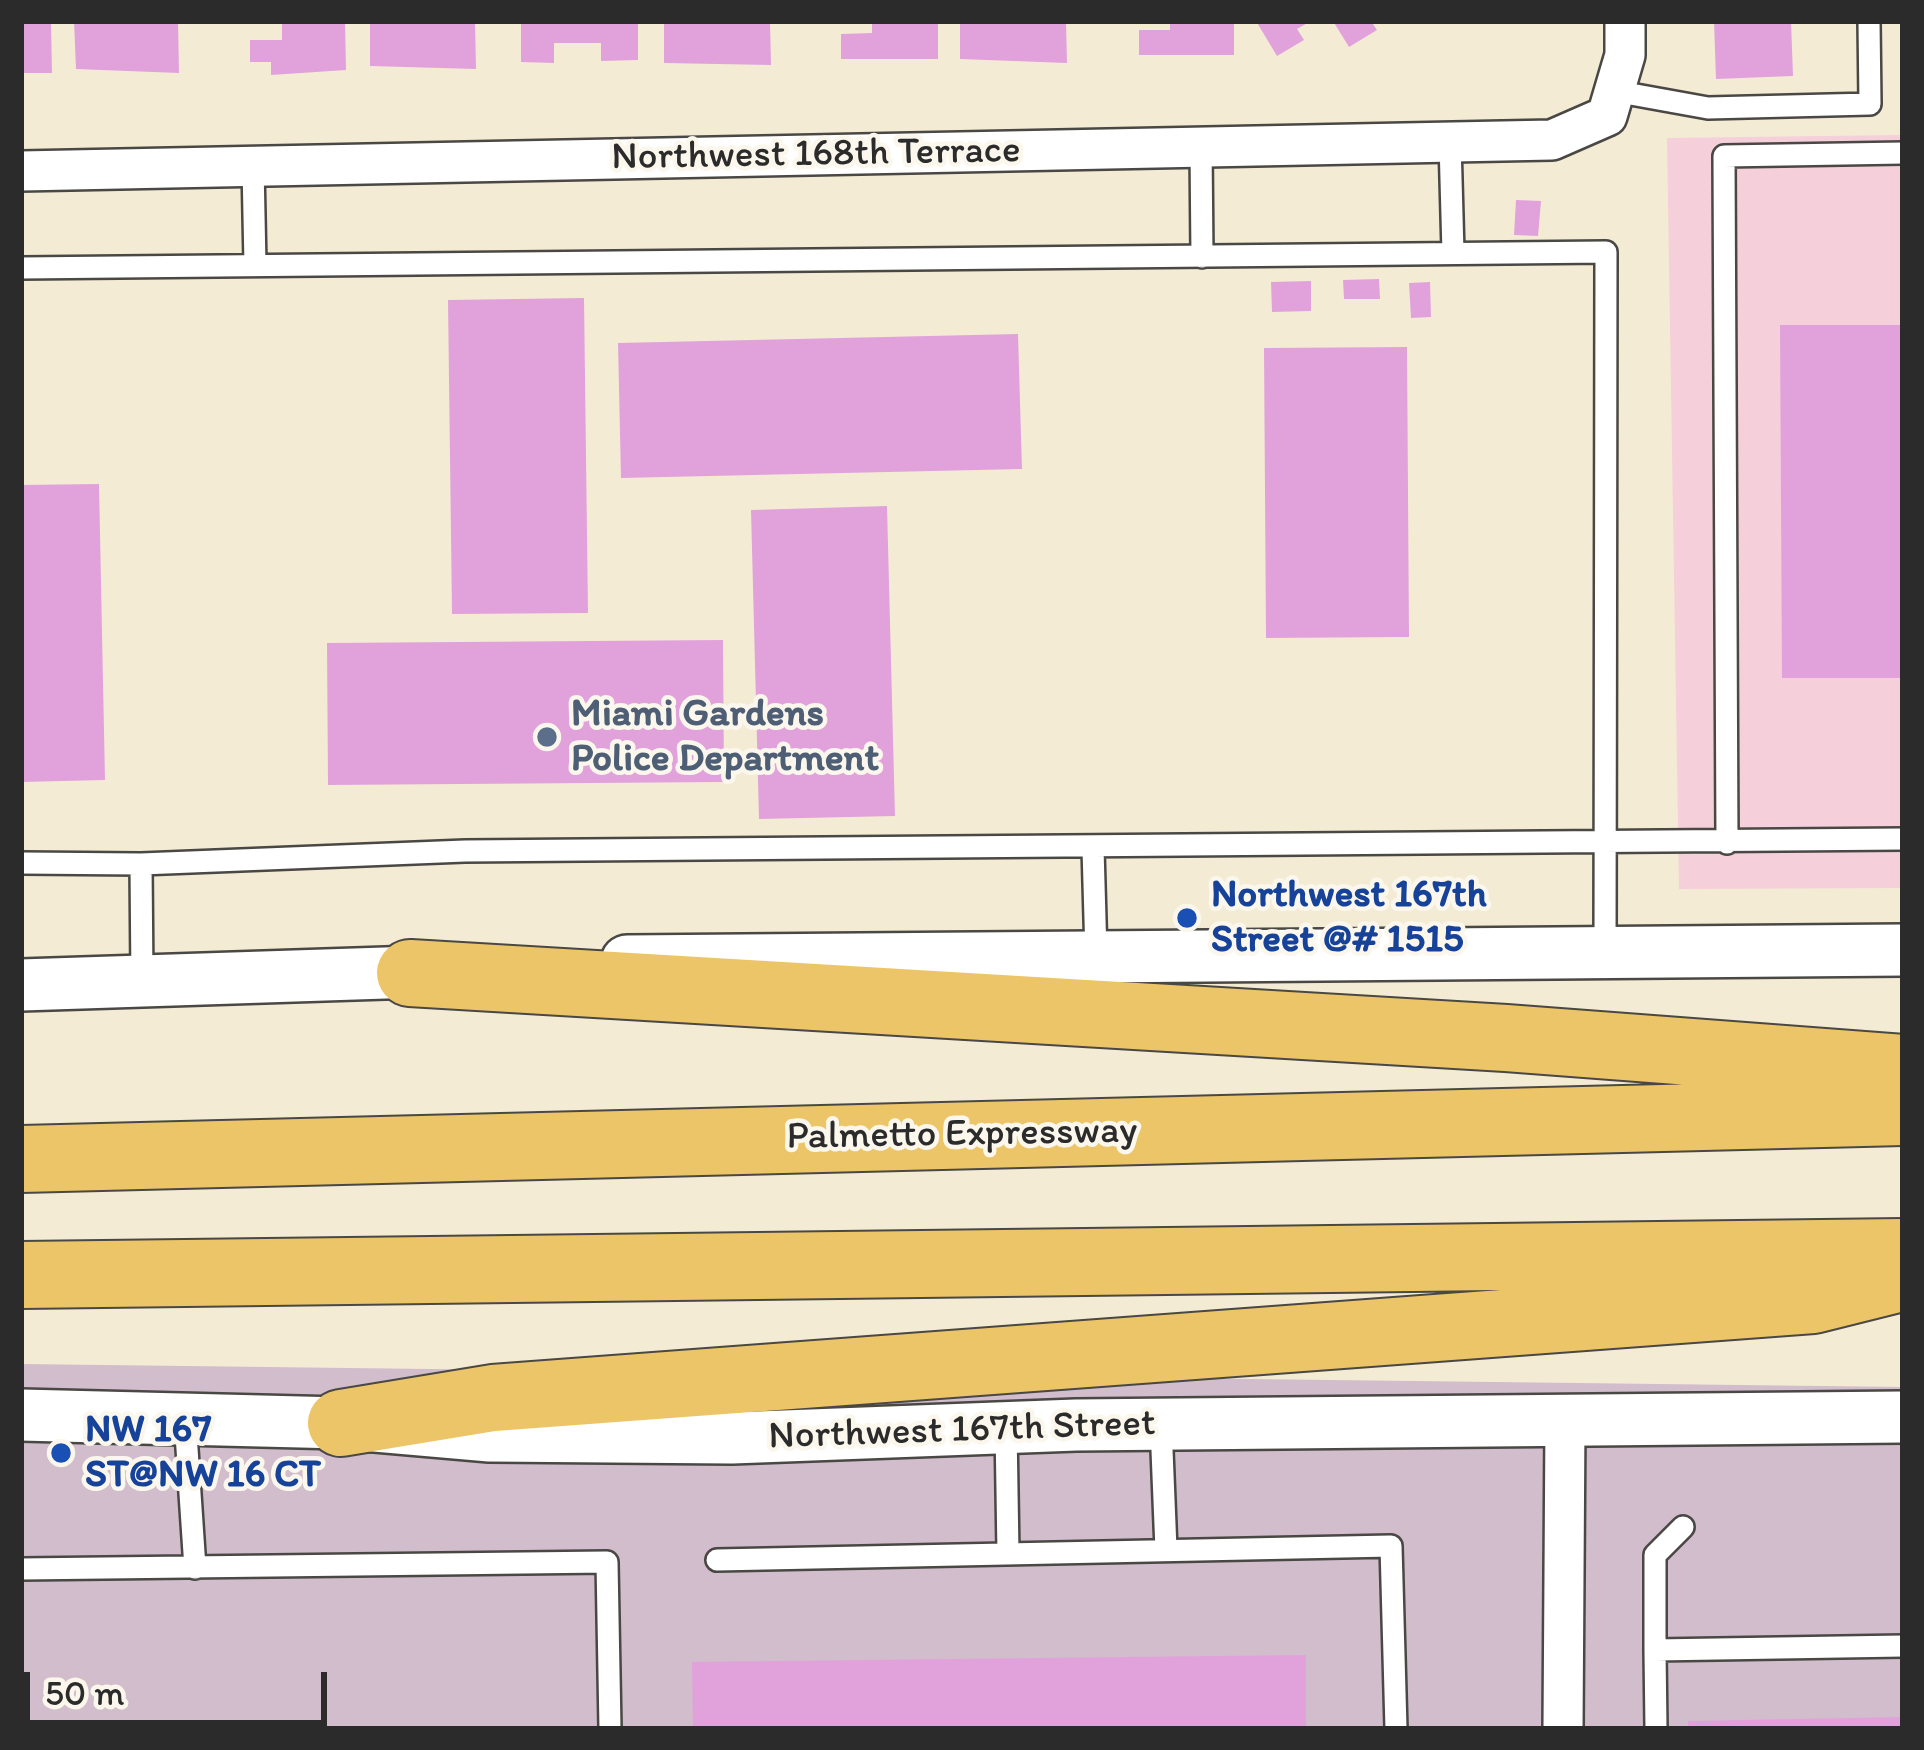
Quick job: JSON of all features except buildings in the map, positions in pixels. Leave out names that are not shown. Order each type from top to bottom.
[{"type":"highway","points":[[410,973],[725,996],[1506,1038],[1903,1068]]},
{"type":"highway","name":"Palmetto Expressway","points":[[21,1159],[1903,1112]]},
{"type":"highway","points":[[21,1275],[1903,1252]]},
{"type":"highway","points":[[341,1423],[493,1398],[1813,1300],[1903,1277]]},
{"type":"street","points":[[1611,104],[1625,55],[1625,21]]},
{"type":"street","name":"Northwest 168th Terrace","points":[[21,171],[1552,140],[1611,104]]},
{"type":"street","points":[[21,986],[410,973],[709,956],[1096,958],[1903,950]]},
{"type":"street","name":"Northwest 167th Street","points":[[21,1415],[341,1423],[490,1436],[732,1438],[1161,1424],[1903,1417]]},
{"type":"street","points":[[1563,1729],[1565,1420]]},
{"type":"lane","points":[[1611,104],[1708,108],[1870,104],[1869,21]]},
{"type":"lane","points":[[1450,142],[1453,253]]},
{"type":"lane","points":[[1201,147],[1202,256]]},
{"type":"lane","points":[[1727,843],[1724,157],[1903,153]]},
{"type":"lane","points":[[254,166],[255,265]]},
{"type":"lane","points":[[21,268],[1606,252],[1605,955]]},
{"type":"lane","points":[[21,863],[142,864],[465,851],[1606,846],[1903,839]]},
{"type":"lane","points":[[1093,848],[1096,958]]},
{"type":"lane","points":[[142,864],[142,982]]},
{"type":"lane","points":[[185,1419],[195,1568]]},
{"type":"lane","points":[[1161,1424],[1166,1550]]},
{"type":"lane","points":[[1006,1428],[1008,1554]]},
{"type":"lane","points":[[1656,1729],[1655,1555],[1683,1527]]},
{"type":"lane","points":[[717,1560],[1391,1546],[1396,1729]]},
{"type":"lane","points":[[21,1569],[607,1562],[610,1729]]},
{"type":"lane","points":[[1655,1650],[1903,1646]]},
{"type":"shaded area","points":[[1903,135],[1903,888],[1679,889],[1667,138]]},
{"type":"shaded area","points":[[21,1364],[1903,1387],[1903,1729],[21,1729]]},
{"type":"place","name":"Miami Gardens Police Department","points":[[547,737]]},
{"type":"place","name":"Northwest 167th Street @# 1515","points":[[1187,918]]},
{"type":"place","name":"NW 167 ST@NW 16 CT","points":[[61,1453]]}]
